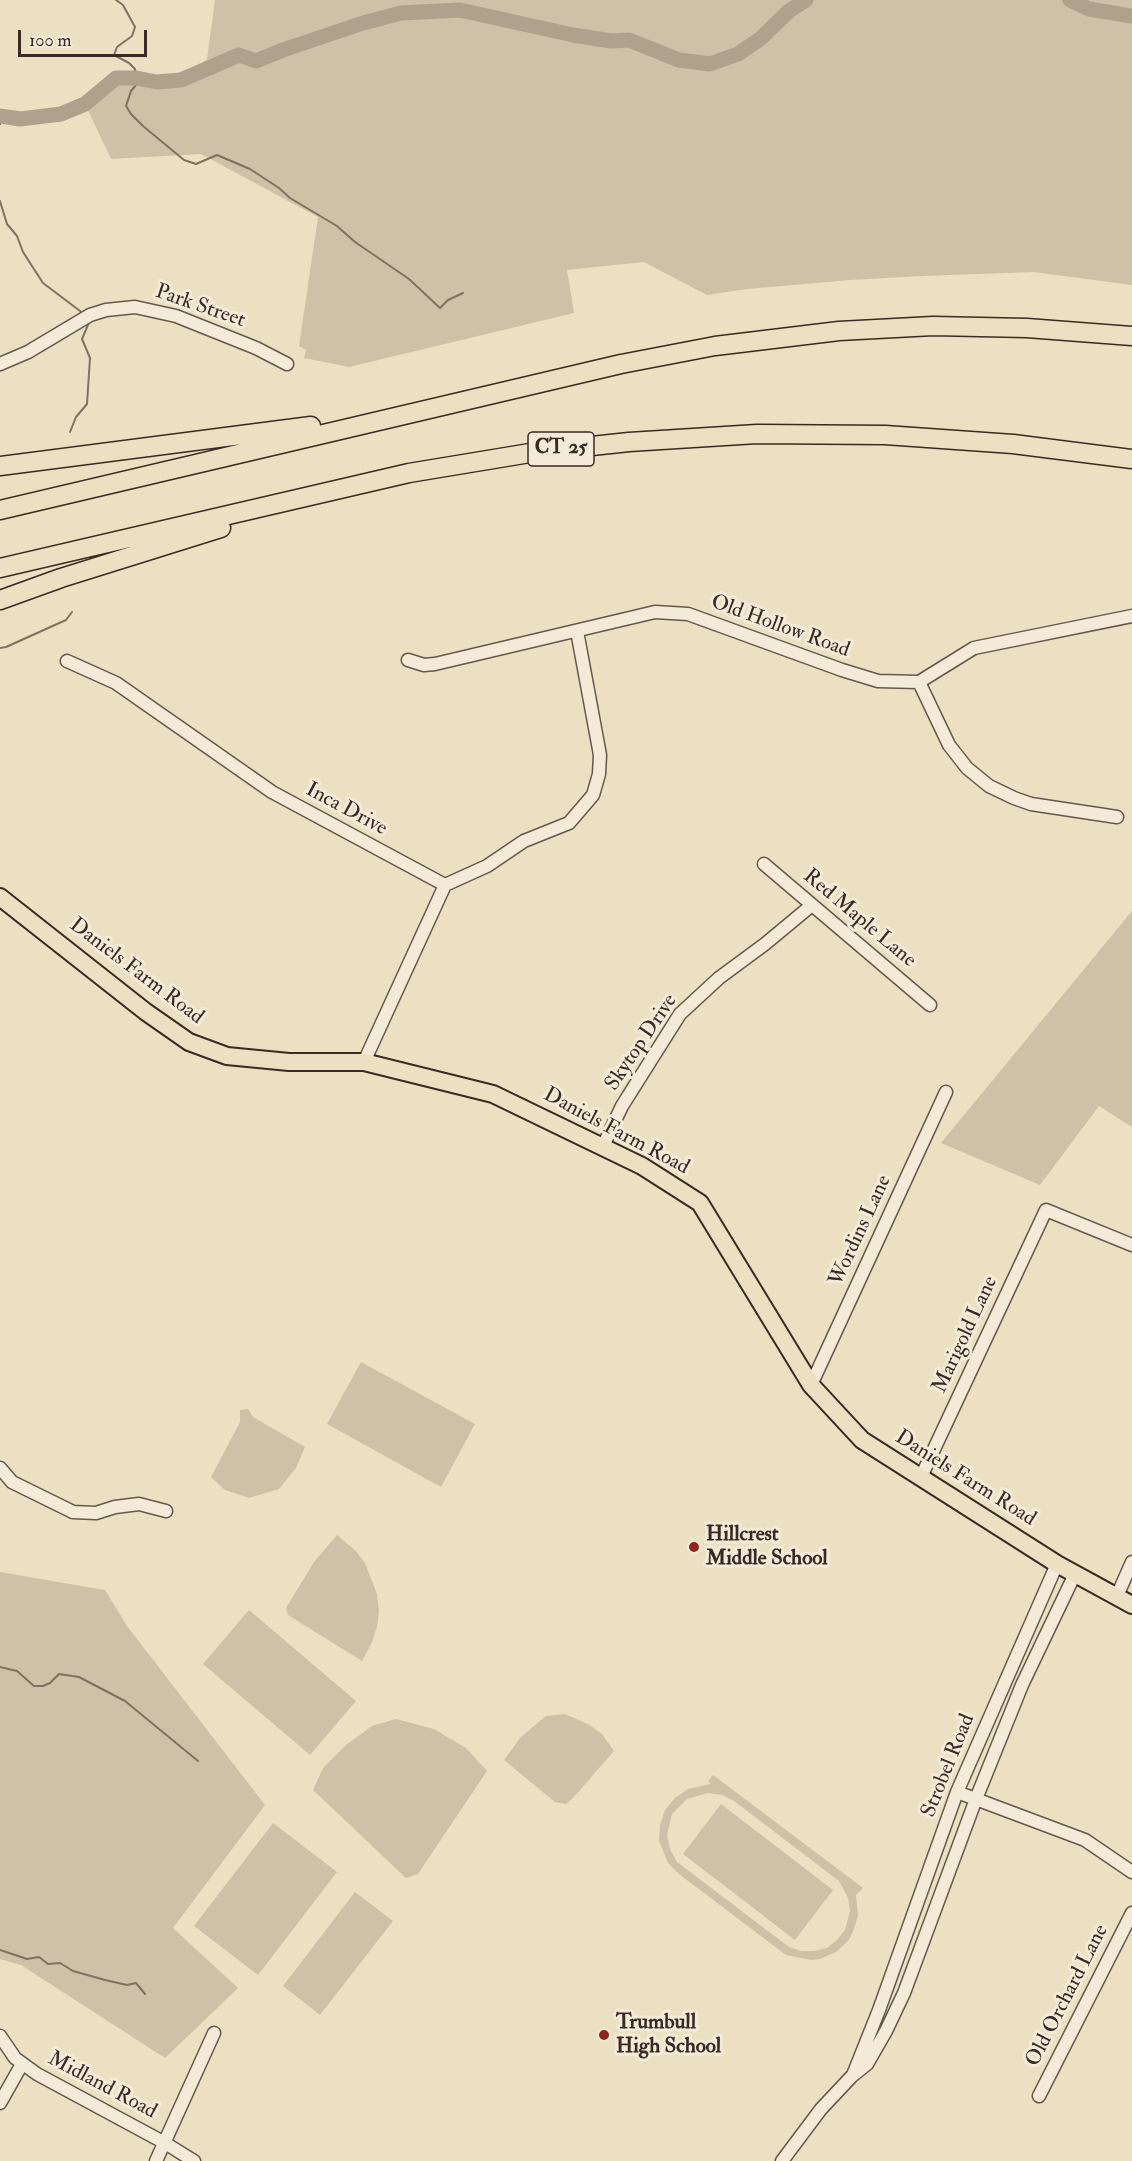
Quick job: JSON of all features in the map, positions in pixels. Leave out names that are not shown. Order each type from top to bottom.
[{"type":"highway","points":[[0,510],[652,357],[745,341],[808,333],[881,328],[964,326],[1132,336]]},
{"type":"highway","points":[[0,466],[284,430],[469,400]]},
{"type":"highway","name":"CT 25","points":[[0,568],[378,480],[471,462],[567,448],[663,439],[757,434],[843,434],[950,438],[1044,447],[1132,459]]},
{"type":"highway","points":[[0,600],[134,555],[378,480]]},
{"type":"main road","name":"Daniels Farm Road","points":[[0,897],[146,1012],[189,1042],[227,1056],[289,1062],[364,1062],[493,1094],[642,1166],[700,1203],[812,1385],[862,1440],[1057,1563],[1132,1605]]},
{"type":"street","name":"Park Street","points":[[0,364],[28,352],[86,317],[106,310],[135,306],[176,316],[247,344],[287,364]]},
{"type":"street","name":"Old Hollow Road","points":[[408,660],[424,665],[435,664],[655,612],[687,614],[878,681],[919,682]]},
{"type":"street","points":[[1117,818],[1031,804],[989,786],[967,768],[949,745],[919,682],[974,648],[1132,616]]},
{"type":"street","points":[[364,1062],[446,885],[487,866],[524,841],[569,822],[593,795],[599,774],[600,755],[577,631]]},
{"type":"street","name":"Inca Drive","points":[[67,661],[116,683],[272,792],[446,885]]},
{"type":"street","name":"Red Maple Lane","points":[[764,864],[930,1005]]},
{"type":"street","name":"Skytop Drive","points":[[603,1146],[622,1106],[680,1014],[719,978],[812,905]]},
{"type":"street","name":"Wordins Lane","points":[[812,1385],[946,1092]]},
{"type":"street","name":"Marigold Lane","points":[[921,1477],[1046,1209],[1132,1245]]},
{"type":"street","points":[[0,1468],[12,1482],[73,1512],[96,1513],[139,1504],[166,1511]]},
{"type":"street","points":[[1117,1596],[1132,1562]]},
{"type":"street","name":"Strobel Road","points":[[852,2076],[888,1987],[957,1792],[1057,1563]]},
{"type":"street","name":"Strobel Road","points":[[782,2161],[821,2109],[852,2076],[867,2064],[886,2031],[903,1993],[976,1799],[1022,1685],[1075,1574]]},
{"type":"street","points":[[957,1792],[1085,1840],[1132,1872]]},
{"type":"street","name":"Old Orchard Lane","points":[[1040,2096],[1132,1913]]},
{"type":"street","points":[[888,1987],[903,1993]]},
{"type":"street","points":[[156,2161],[214,2033]]},
{"type":"street","name":"Midland Road","points":[[0,2036],[22,2064],[194,2161]]},
{"type":"street","points":[[0,2103],[22,2064]]},
{"type":"shaded area","points":[[215,0],[1132,0],[1132,285],[1034,272],[851,280],[747,289],[707,295],[644,262],[567,270],[574,313],[349,367],[304,358],[306,350],[299,346],[318,217],[201,154],[111,159],[85,104],[116,78],[191,73],[207,59]]},
{"type":"shaded area","points":[[1132,911],[1132,1127],[1099,1106],[1040,1185],[941,1143]]},
{"type":"shaded area","points":[[361,1362],[475,1424],[441,1487],[327,1424]]},
{"type":"shaded area","points":[[248,1409],[253,1417],[305,1447],[296,1468],[279,1489],[249,1498],[225,1490],[211,1477],[240,1422],[240,1410]]},
{"type":"shaded area","points":[[337,1535],[356,1551],[365,1563],[377,1594],[379,1611],[377,1627],[362,1661],[288,1615],[286,1608],[314,1562]]},
{"type":"shaded area","points":[[0,1572],[105,1590],[127,1626],[265,1805],[173,1928],[238,1988],[165,2058],[21,1965],[0,1959]]},
{"type":"shaded area","points":[[249,1610],[356,1701],[310,1755],[203,1664]]},
{"type":"shaded area","points":[[565,1714],[588,1724],[602,1734],[614,1751],[566,1804],[555,1802],[504,1760],[521,1737],[546,1716]]},
{"type":"shaded area","points":[[396,1719],[434,1729],[466,1748],[487,1771],[418,1874],[406,1878],[313,1790],[323,1768],[346,1745],[372,1726]]},
{"type":"shaded area","points":[[713,1775],[863,1888],[856,1895],[858,1916],[853,1932],[849,1940],[836,1952],[811,1960],[786,1955],[679,1874],[668,1863],[659,1841],[660,1825],[665,1810],[675,1798],[688,1789],[711,1784],[708,1781]],"holes":[[[708,1793],[722,1795],[734,1801],[839,1881],[848,1898],[850,1911],[845,1930],[827,1948],[801,1951],[789,1947],[677,1862],[670,1849],[667,1835],[672,1814],[687,1799]]]},
{"type":"shaded area","points":[[721,1804],[833,1890],[795,1940],[683,1854]]},
{"type":"shaded area","points":[[273,1823],[337,1872],[258,1975],[194,1926]]},
{"type":"shaded area","points":[[355,1892],[393,1921],[320,2015],[283,1986]]},
{"type":"waterway","points":[[116,0],[123,5],[135,27],[132,36],[117,47],[114,55],[135,69],[136,78]]},
{"type":"waterway","points":[[0,116],[20,119],[61,114],[85,104],[116,78],[136,78],[157,82],[181,80],[239,55],[256,61],[363,23],[401,13],[460,10],[573,35],[611,41],[629,40],[679,60],[710,64],[738,54],[760,39],[789,11],[806,0]]},
{"type":"waterway","points":[[1070,0],[1089,9],[1132,16]]},
{"type":"waterway","points":[[141,79],[131,91],[126,106],[143,126],[184,160],[196,164],[217,155],[250,169],[290,198],[337,226],[355,242],[409,279],[440,308],[448,300],[463,293]]},
{"type":"waterway","points":[[0,124],[1,117]]},
{"type":"waterway","points":[[0,201],[7,224],[17,236],[23,252],[43,283],[84,314]]},
{"type":"waterway","points":[[70,432],[76,417],[87,404],[90,358],[82,339],[90,320]]},
{"type":"waterway","points":[[0,648],[66,620],[72,612]]},
{"type":"waterway","points":[[0,1667],[17,1671],[34,1686],[50,1683],[59,1674],[79,1677],[125,1701],[198,1761]]},
{"type":"waterway","points":[[0,1950],[27,1959],[39,1957],[48,1964],[60,1963],[73,1971],[105,1980],[127,1985],[136,1983],[145,1994]]},
{"type":"place","name":"Hillcrest Middle School","points":[[694,1547]]},
{"type":"place","name":"Trumbull High School","points":[[604,2035]]}]
